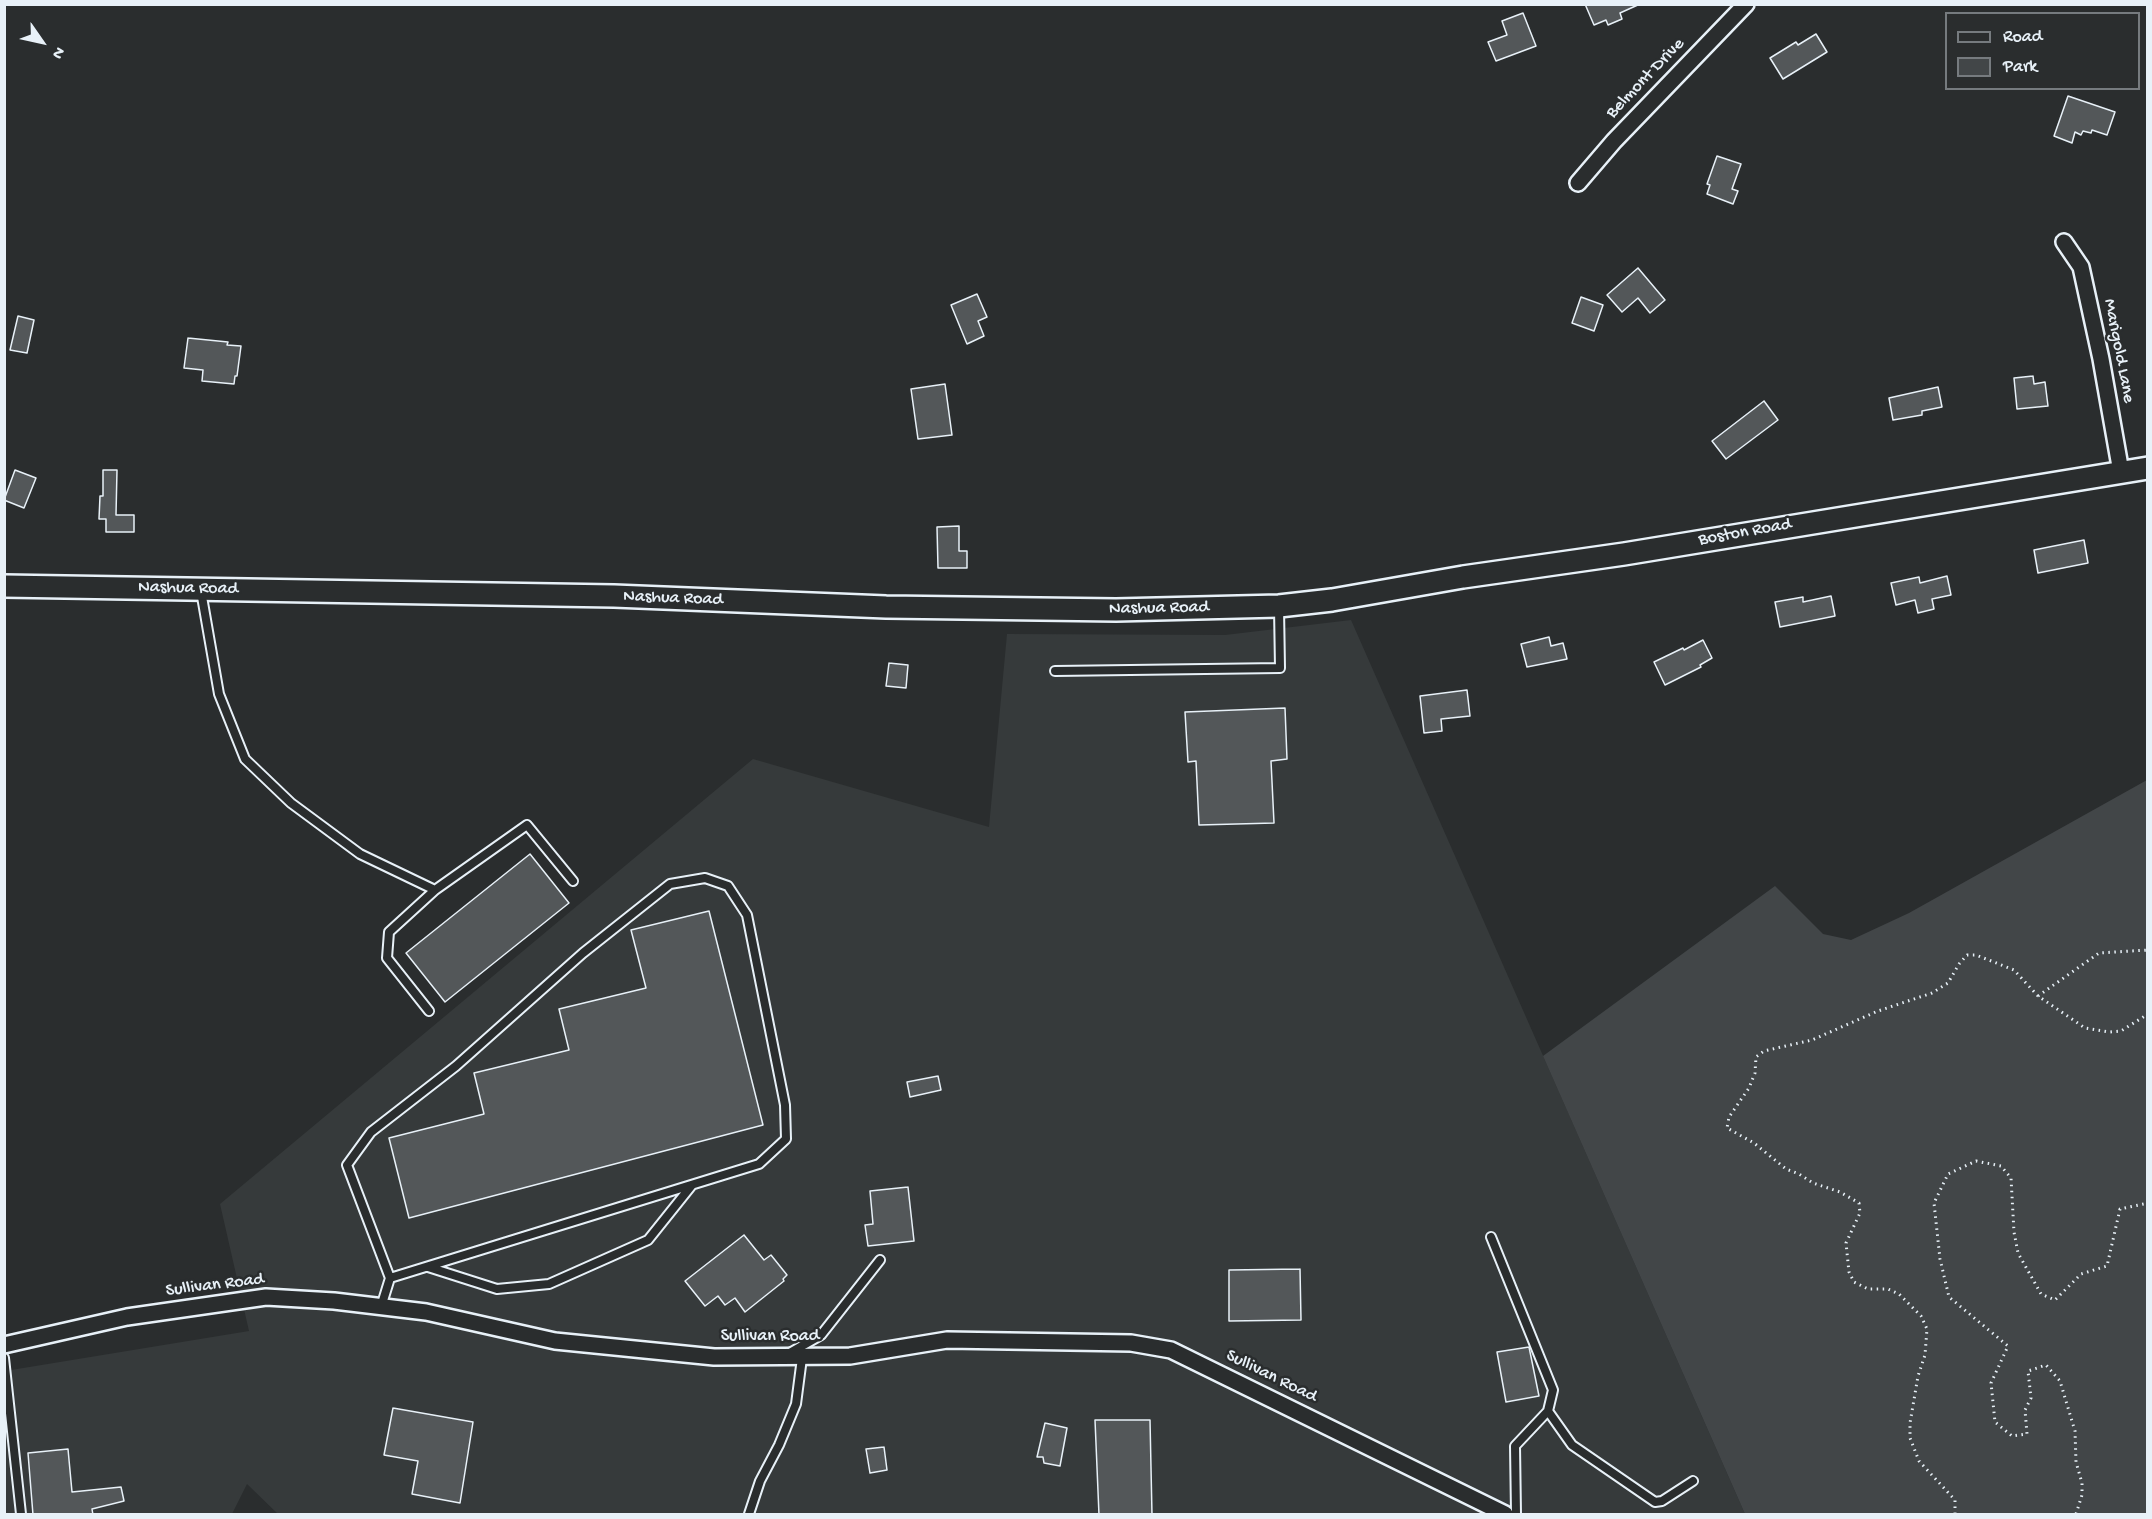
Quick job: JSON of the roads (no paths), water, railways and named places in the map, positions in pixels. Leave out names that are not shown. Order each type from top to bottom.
[{"type":"main road","name":"Boston Road","points":[[1342,599],[1463,577],[1624,554],[2148,468]]},
{"type":"main road","name":"Nashua Road","points":[[4,586],[614,596],[886,607],[1116,610],[1279,606],[1342,599]]},
{"type":"street","name":"Belmont Drive","points":[[1578,183],[1614,141],[1746,4]]},
{"type":"street","name":"Marigold Lane","points":[[2064,242],[2081,267],[2101,359],[2121,472]]},
{"type":"street","name":"Sullivan Road","points":[[4,1345],[127,1317],[266,1297],[334,1301],[426,1312],[555,1341],[714,1357],[850,1356],[947,1340],[1131,1343],[1171,1350],[1505,1515]]},
{"type":"lane","points":[[201,589],[219,694],[245,759],[291,803],[360,854],[435,890]]},
{"type":"lane","points":[[1055,671],[1280,668],[1279,606]]},
{"type":"lane","points":[[429,1011],[387,958],[389,932],[435,890],[527,825],[573,881]]},
{"type":"lane","points":[[381,1307],[390,1278],[347,1165],[371,1132],[456,1066],[583,953],[670,885],[705,878],[728,886],[747,915],[785,1105],[786,1139],[759,1164],[390,1278]]},
{"type":"lane","points":[[427,1267],[497,1289],[549,1284],[648,1240],[693,1185]]},
{"type":"lane","points":[[1491,1237],[1553,1390],[1548,1411],[1515,1446],[1516,1515]]},
{"type":"lane","points":[[781,1358],[821,1335],[880,1260]]},
{"type":"lane","points":[[4,1358],[21,1515]]},
{"type":"lane","points":[[749,1515],[760,1481],[779,1445],[795,1404],[802,1358]]},
{"type":"lane","points":[[1548,1411],[1572,1445],[1655,1502],[1662,1501],[1693,1481]]}]
